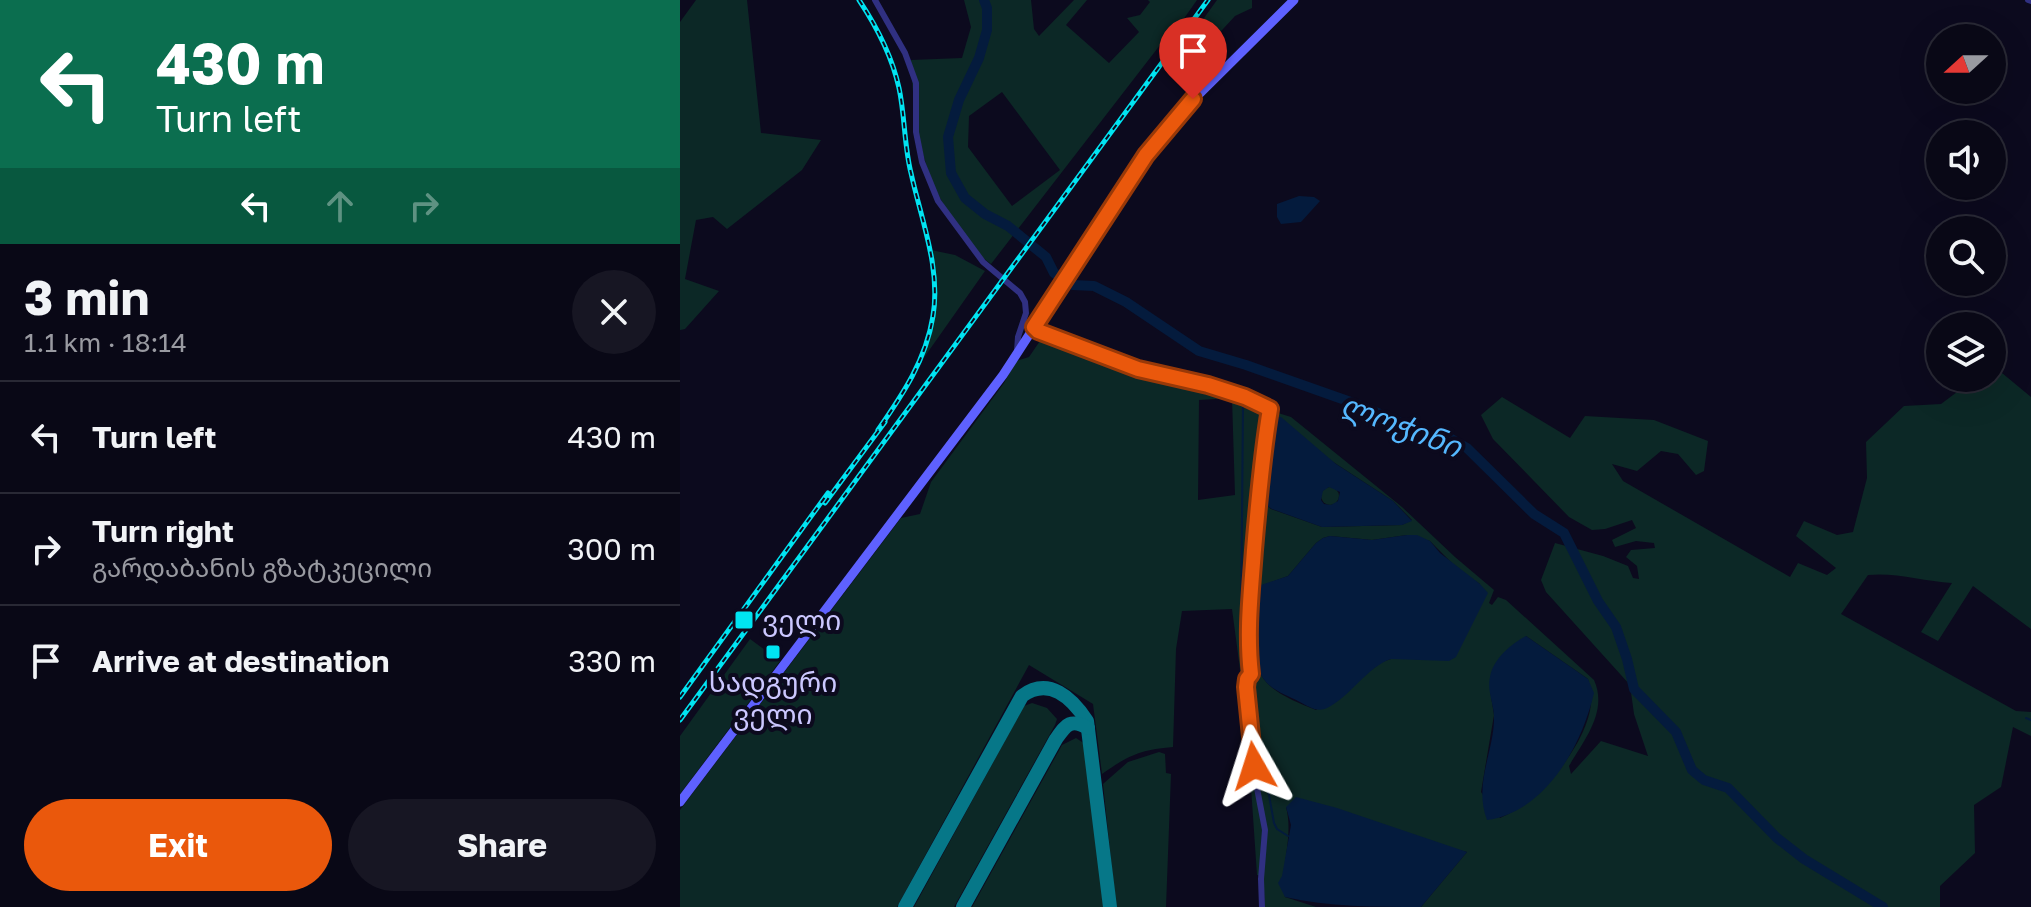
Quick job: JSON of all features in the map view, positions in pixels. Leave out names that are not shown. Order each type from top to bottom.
[{"type":"main road","points":[[680,802],[925,481],[1017,353],[1146,155],[1176,117],[1294,0]]},
{"type":"street","points":[[875,0],[905,53],[916,83],[916,132],[922,162],[938,201],[983,262],[1020,293],[1025,302],[1026,313],[1018,337],[1017,353]]},
{"type":"street","points":[[1034,327],[1138,369],[1221,389],[1270,409],[1262,458],[1249,598],[1251,674],[1246,687],[1256,783],[1265,830],[1262,907]]},
{"type":"green space","points":[[696,0],[747,0],[761,133],[821,140],[802,170],[727,229],[713,217],[696,220],[685,279],[719,291],[685,329],[680,330],[680,22]]},
{"type":"green space","points":[[964,0],[1031,0],[1034,29],[1039,36],[1074,0],[1087,0],[1066,25],[1109,63],[1139,32],[1127,18],[1140,15],[1150,2],[1148,0],[1197,0],[991,264],[960,229],[940,198],[926,165],[913,95],[911,60],[962,58],[971,27]],"holes":[[[1002,92],[1060,170],[1012,206],[968,147],[969,116]]]},
{"type":"green space","points":[[1217,0],[1252,0],[1252,8],[1235,16],[1210,43],[1184,46]]},
{"type":"green space","points":[[931,250],[955,255],[985,271],[923,359],[934,315]]},
{"type":"green space","points":[[1041,335],[1135,371],[1238,397],[1263,408],[1271,416],[1275,412],[1291,417],[1402,507],[1494,590],[1489,603],[1492,605],[1498,597],[1506,600],[1594,680],[1598,691],[1596,714],[1588,735],[1569,766],[1571,774],[1601,741],[1648,756],[1634,714],[1630,685],[1546,592],[1541,580],[1555,543],[1628,566],[1633,578],[1639,579],[1637,566],[1626,557],[1631,550],[1655,548],[1654,543],[1636,541],[1615,547],[1612,540],[1636,528],[1632,520],[1592,530],[1569,517],[1493,439],[1481,415],[1502,397],[1570,438],[1585,416],[1654,420],[1708,441],[1704,471],[1696,475],[1678,454],[1661,451],[1637,471],[1612,464],[1623,481],[1790,577],[1798,563],[1827,575],[1836,568],[1796,536],[1804,521],[1837,535],[1853,532],[1867,478],[1866,442],[1904,406],[1941,404],[1957,392],[2006,392],[2006,376],[2031,397],[2031,629],[1973,586],[1938,641],[1921,632],[1952,583],[1888,575],[1868,575],[1841,614],[2016,711],[2031,712],[2031,736],[2013,727],[2001,787],[1974,805],[1975,853],[1940,886],[1940,907],[1421,907],[1467,852],[1286,807],[1289,829],[1285,897],[1316,907],[1265,907],[1263,876],[1257,875],[1246,714],[1232,609],[1182,611],[1176,649],[1173,747],[1135,754],[1102,774],[1093,704],[1029,665],[897,907],[680,907],[680,810],[901,518],[920,514],[931,482],[1004,383],[1016,361],[1029,357]],"holes":[[[1232,398],[1235,495],[1198,500],[1199,400]],[[1272,422],[1393,501],[1412,520],[1402,525],[1322,527],[1271,509],[1265,504],[1263,495]],[[1407,535],[1430,541],[1460,571],[1480,584],[1455,657],[1382,662],[1316,710],[1290,699],[1267,683],[1253,650],[1253,610],[1258,587],[1288,576],[1323,538],[1372,540]],[[1526,636],[1588,679],[1591,704],[1580,737],[1558,771],[1530,800],[1500,818],[1481,792],[1494,715],[1490,690]]]},
{"type":"green space","points":[[1330,487],[1339,496],[1330,505],[1321,496]]},
{"type":"green space","points":[[750,639],[780,661],[680,794],[680,736]]},
{"type":"green space","points":[[1032,703],[1047,708],[1057,719],[1055,725],[954,907],[914,907],[1024,706]]},
{"type":"green space","points":[[1076,738],[1085,744],[1088,756],[1104,907],[972,907],[1062,745]]},
{"type":"green space","points":[[1159,752],[1165,754],[1166,773],[1171,774],[1166,907],[1116,907],[1103,784],[1128,762]]},
{"type":"water","points":[[1299,196],[1314,197],[1320,201],[1301,222],[1281,224],[1277,217],[1277,204]]},
{"type":"water","points":[[1281,417],[1336,464],[1393,501],[1412,521],[1402,525],[1322,527],[1267,506],[1263,493],[1264,470],[1274,422]],"holes":[[[1329,487],[1340,492],[1338,501],[1331,505],[1321,500],[1323,491]]]},
{"type":"water","points":[[1417,535],[1430,541],[1488,593],[1456,657],[1449,661],[1391,659],[1323,709],[1309,707],[1269,685],[1255,662],[1253,649],[1253,609],[1258,586],[1288,576],[1323,538],[1372,540]]},
{"type":"water","points":[[1526,636],[1588,679],[1594,693],[1581,734],[1544,790],[1508,814],[1487,820],[1482,793],[1494,715],[1490,677],[1504,653]]},
{"type":"water","points":[[1296,797],[1467,852],[1421,907],[1335,905],[1285,897],[1278,883],[1291,825],[1286,807]]},
{"type":"waterway","name":"ლოჭინი","points":[[984,0],[987,30],[948,137],[951,173],[965,198],[985,214],[1008,226],[1046,257],[1054,273],[1073,285],[1094,286],[1126,302],[1199,351],[1362,406],[1431,436],[1448,437],[1467,448],[1534,514],[1564,533],[1598,601],[1616,627],[1634,689],[1676,732],[1692,770],[1704,780],[1728,788],[1777,838],[1804,859],[1883,907]]},
{"type":"waterway","points":[[1247,673],[1241,632],[1243,404],[1265,417]]},
{"type":"waterway","points":[[1250,680],[1255,745]]},
{"type":"waterway","points":[[2026,718],[2031,720]]},
{"type":"waterway","points":[[1256,759],[1269,795],[1274,823],[1288,836]]},
{"type":"taxiway","points":[[905,907],[1022,696],[1041,688],[1059,692],[1087,721],[1110,907]]},
{"type":"taxiway","points":[[963,907],[1056,739],[1069,724],[1088,728]]},
{"type":"railway","points":[[859,0],[883,42],[896,76],[909,162],[929,244],[935,298],[930,332],[919,362],[905,390],[878,430]]},
{"type":"railway","points":[[680,720],[1208,0]]},
{"type":"railway","points":[[825,503],[885,422]]},
{"type":"railway","points":[[680,697],[828,493]]},
{"type":"place","name":"ველი","points":[[744,620]]},
{"type":"place","name":"სადგური ველი","points":[[773,652]]},
{"type":"route","points":[[1193,99],[1146,155],[1034,327],[1138,369],[1208,385],[1270,409],[1262,458],[1249,598],[1251,674],[1246,687],[1254,766]]}]
